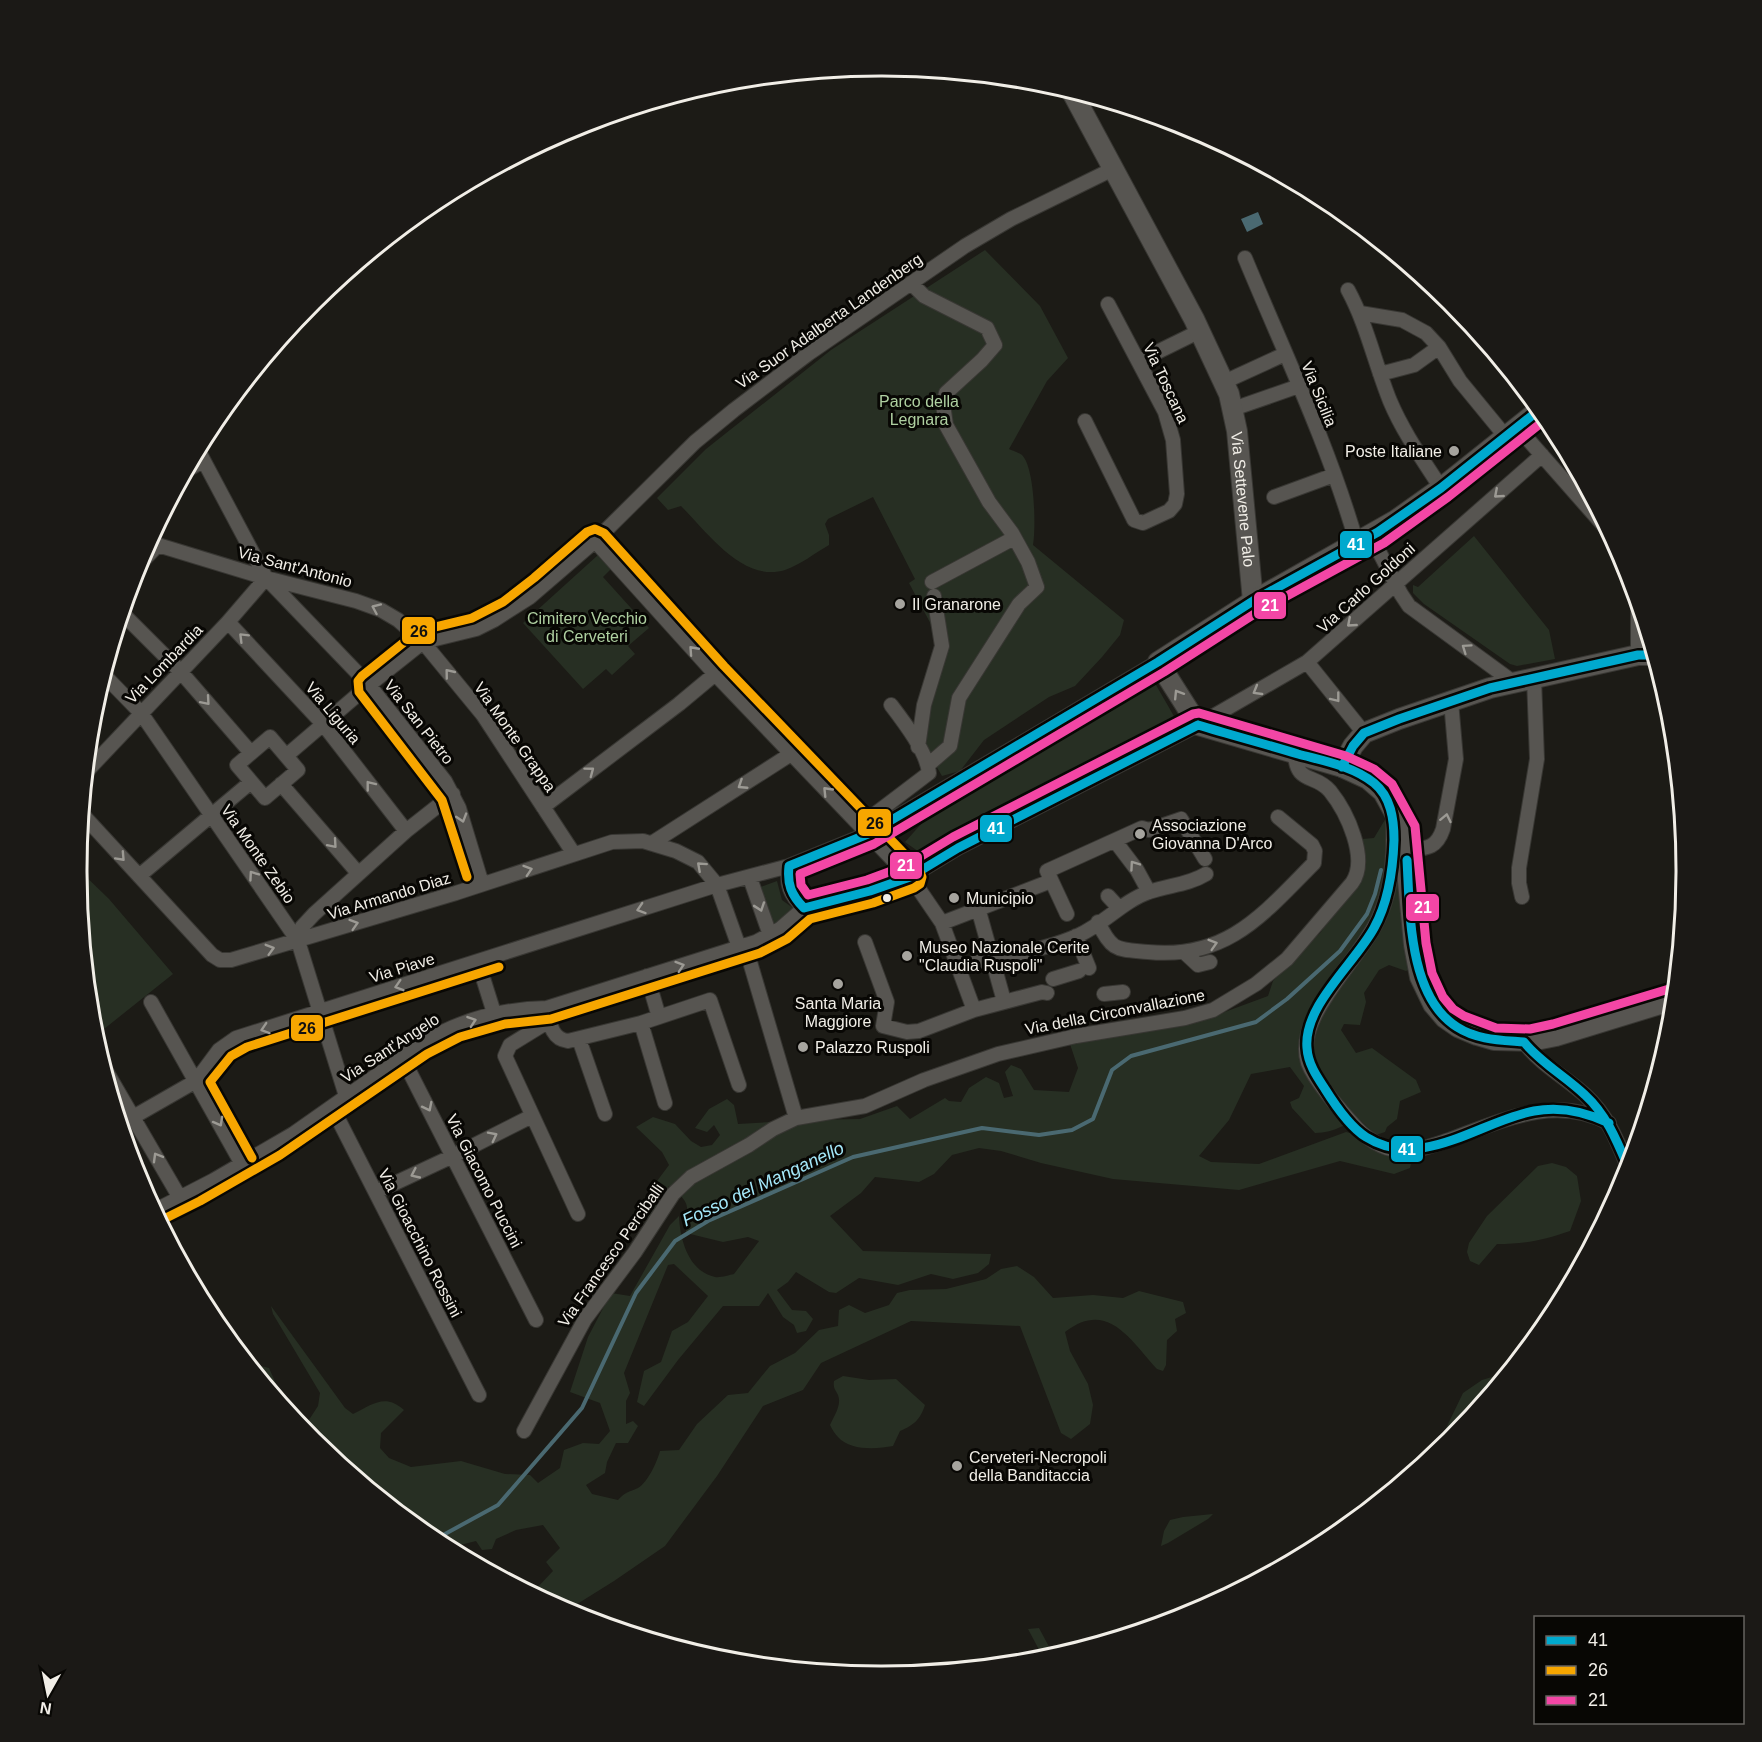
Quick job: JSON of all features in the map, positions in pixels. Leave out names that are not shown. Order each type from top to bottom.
[{"type":"street","name":"Via Settevene Palo","points":[[1077,102],[1200,331],[1224,382],[1233,409],[1253,601]]},
{"type":"street","name":"Via Suor Adalberta Landenberg","points":[[423,642],[466,632],[502,616],[530,597],[596,541],[711,428],[781,374],[957,251],[996,228],[1113,169]]},
{"type":"street","name":"Via Sicilia","points":[[1245,258],[1348,510],[1364,540],[1396,583],[1405,600],[1416,612],[1513,682]]},
{"type":"street","points":[[911,283],[924,296],[987,328],[995,345],[946,393],[943,404],[946,425],[989,502],[1028,562],[1037,587],[1019,604],[959,698],[950,746],[928,765]]},
{"type":"street","points":[[1348,290],[1360,312],[1380,374],[1398,419],[1441,488]]},
{"type":"street","name":"Via Toscana","points":[[1085,421],[1134,520],[1143,523],[1171,509],[1175,504],[1177,494],[1172,434],[1165,412],[1108,304]]},
{"type":"street","points":[[1360,312],[1407,322],[1426,333],[1439,347],[1460,381],[1512,432],[1542,455],[1586,505]]},
{"type":"street","points":[[1139,361],[1200,331]]},
{"type":"street","points":[[1380,374],[1414,365],[1439,347]]},
{"type":"street","points":[[1224,382],[1285,354]]},
{"type":"street","points":[[1233,409],[1299,386]]},
{"type":"street","points":[[796,1118],[742,946],[717,885],[789,866],[868,834],[1158,662],[1253,601],[1364,540],[1441,488],[1532,416]]},
{"type":"street","name":"Via Carlo Goldoni","points":[[804,908],[870,891],[910,877],[958,848],[1198,725],[1307,662],[1542,455]]},
{"type":"street","points":[[202,460],[266,578]]},
{"type":"street","points":[[1274,496],[1334,475]]},
{"type":"street","points":[[918,747],[924,705],[942,646],[933,589],[1014,538]]},
{"type":"street","points":[[596,541],[715,674],[910,877],[942,923],[974,1010]]},
{"type":"street","name":"Via Sant'Antonio","points":[[157,544],[266,578],[333,594],[374,607],[398,620],[423,642]]},
{"type":"street","name":"Via Lombardia","points":[[94,764],[228,622],[266,578]]},
{"type":"street","name":"Via San Pietro","points":[[266,578],[369,685],[453,794],[482,885]]},
{"type":"street","points":[[128,619],[180,671],[251,753]]},
{"type":"street","name":"Via Liguria","points":[[228,622],[322,724],[406,831]]},
{"type":"street","points":[[286,756],[423,642]]},
{"type":"street","name":"Via Monte Grappa","points":[[423,642],[491,727],[574,855]]},
{"type":"street","points":[[1342,767],[1353,746],[1364,734],[1451,701],[1513,682],[1644,654]]},
{"type":"street","points":[[1158,662],[1198,725],[1342,767],[1363,776],[1386,796],[1393,813],[1403,825],[1420,977],[1430,1000],[1445,1018],[1469,1032],[1494,1040],[1524,1042],[1556,1036],[1664,1003]]},
{"type":"street","points":[[1307,662],[1364,734]]},
{"type":"street","points":[[543,807],[715,674]]},
{"type":"street","points":[[1522,897],[1519,883],[1520,868],[1537,759],[1534,678]]},
{"type":"street","name":"Via Monte Zebio","points":[[110,681],[141,713],[298,941],[346,1096]]},
{"type":"street","points":[[1406,850],[1433,846],[1440,839],[1443,830],[1456,759],[1451,701]]},
{"type":"street","points":[[868,834],[871,817],[929,773],[928,765],[905,723],[891,705]]},
{"type":"street","points":[[270,737],[286,756],[298,770],[265,798],[237,765],[270,737]]},
{"type":"street","name":"Via della Circonvallazione","points":[[796,1118],[865,1106],[924,1080],[998,1054],[1067,1038],[1200,1015],[1225,1004],[1256,984],[1301,945],[1352,883],[1358,869],[1359,857],[1356,844],[1336,800],[1327,788],[1300,773],[1295,764],[1295,753]]},
{"type":"street","points":[[652,843],[791,754]]},
{"type":"street","points":[[139,876],[251,782]]},
{"type":"street","points":[[281,784],[358,873]]},
{"type":"street","points":[[298,941],[300,932],[307,921],[406,831],[453,794]]},
{"type":"street","points":[[1393,813],[1392,869],[1380,915],[1361,949],[1314,1014],[1308,1029],[1306,1054],[1310,1068],[1318,1081],[1366,1137],[1399,1151],[1428,1148],[1518,1115],[1536,1111],[1574,1111],[1588,1114],[1609,1124]]},
{"type":"street","points":[[1098,922],[1106,939],[1114,947],[1161,953],[1184,952],[1213,945],[1240,932],[1266,911],[1314,863],[1315,851],[1312,845],[1278,818]]},
{"type":"street","points":[[942,923],[980,915],[1052,882],[1115,841],[1142,828],[1149,830],[1181,819],[1205,859]]},
{"type":"street","name":"Via Armando Diaz","points":[[88,820],[217,959],[231,960],[298,941],[617,842],[632,840],[652,843],[691,858],[705,868],[717,885]]},
{"type":"street","points":[[1115,841],[1137,870],[1149,892]]},
{"type":"street","points":[[789,866],[787,879],[789,891],[804,908]]},
{"type":"street","points":[[959,968],[993,957],[1046,951],[1076,936],[1149,892],[1183,884],[1206,874]]},
{"type":"street","points":[[750,878],[770,935]]},
{"type":"street","points":[[1052,882],[1067,914]]},
{"type":"street","name":"Via Piave","points":[[127,1120],[196,1081],[219,1050],[231,1041],[717,885]]},
{"type":"street","points":[[1107,896],[1119,908]]},
{"type":"street","name":"Via Sant'Angelo","points":[[161,1207],[292,1134],[402,1057],[444,1032],[494,1013],[521,1009],[548,1014],[647,976],[770,935],[804,908]]},
{"type":"street","points":[[980,915],[1004,1001]]},
{"type":"street","points":[[865,942],[887,1002],[883,1026],[919,1031],[974,1010],[1042,992],[1051,983],[1084,969],[1076,936]]},
{"type":"street","points":[[1184,952],[1197,965],[1210,962]]},
{"type":"street","points":[[478,962],[494,1013]]},
{"type":"street","points":[[647,976],[659,1017]]},
{"type":"street","points":[[1104,994],[1123,992]]},
{"type":"street","points":[[578,1214],[506,1060],[505,1052],[510,1045],[548,1014],[553,1033],[557,1038],[568,1041],[641,1023],[710,1000],[739,1085]]},
{"type":"street","points":[[152,1002],[242,1164]]},
{"type":"street","points":[[641,1023],[665,1103]]},
{"type":"street","points":[[579,1039],[605,1114]]},
{"type":"street","points":[[1524,1042],[1544,1062],[1584,1094],[1609,1124],[1623,1155]]},
{"type":"street","name":"Via Giacomo Puccini","points":[[402,1057],[536,1320]]},
{"type":"street","points":[[118,1092],[180,1198]]},
{"type":"street","name":"Via Gioacchino Rossini","points":[[332,1107],[479,1395]]},
{"type":"street","points":[[376,1192],[532,1116]]},
{"type":"street","name":"Via Francesco Perciballi","points":[[524,1431],[549,1388],[575,1334],[635,1252],[677,1189],[696,1174],[778,1126],[796,1118]]},
{"type":"green space","name":"Parco della Legnara","points":[[985,250],[1040,306],[1068,358],[1047,381],[1009,449],[1022,455],[1030,472],[1034,512],[1033,545],[1124,620],[1120,635],[1075,686],[1049,697],[984,740],[960,771],[942,776],[925,747],[930,696],[949,644],[938,589],[930,593],[935,632],[909,583],[915,579],[873,497],[828,519],[825,524],[829,535],[829,545],[791,568],[770,572],[755,569],[740,562],[714,541],[681,506],[668,510],[657,498],[706,449],[831,350]]},
{"type":"green space","points":[[1474,536],[1549,630],[1555,659],[1517,666],[1510,664],[1424,604],[1413,593],[1413,585],[1418,587]]},
{"type":"green space","name":"Cimitero Vecchio di Cerveteri","points":[[598,555],[611,569],[603,577],[649,628],[628,646],[635,654],[612,675],[606,669],[583,689],[523,623]]},
{"type":"green space","points":[[1152,678],[1175,718],[922,854],[905,842],[931,813],[1037,752],[1040,744]]},
{"type":"green space","points":[[1386,818],[1395,830],[1411,968],[1406,971],[1389,965],[1379,970],[1364,993],[1366,1002],[1360,1025],[1344,1024],[1341,1030],[1356,1053],[1372,1048],[1416,1080],[1421,1092],[1400,1101],[1397,1119],[1387,1127],[1385,1132],[1376,1135],[1359,1119],[1333,1130],[1315,1133],[1292,1108],[1290,1102],[1299,1098],[1304,1086],[1290,1067],[1251,1074],[1229,1120],[1199,1156],[1211,1162],[1259,1164],[1346,1132],[1354,1134],[1388,1155],[1412,1159],[1410,1168],[1394,1174],[1340,1161],[1239,1190],[1113,1179],[1041,1163],[1001,1151],[979,1148],[952,1155],[934,1174],[919,1182],[875,1177],[861,1193],[830,1216],[863,1251],[991,1254],[989,1264],[978,1273],[953,1279],[931,1274],[898,1285],[859,1278],[836,1293],[829,1292],[796,1272],[777,1290],[792,1310],[806,1311],[813,1319],[806,1331],[797,1333],[794,1325],[783,1317],[768,1293],[759,1306],[723,1306],[678,1360],[644,1406],[637,1402],[644,1371],[661,1362],[672,1331],[688,1322],[708,1296],[674,1264],[668,1265],[624,1373],[630,1393],[626,1401],[626,1424],[633,1421],[638,1426],[628,1443],[616,1443],[607,1462],[605,1473],[586,1485],[592,1494],[618,1500],[626,1493],[638,1488],[649,1477],[660,1451],[679,1450],[697,1424],[728,1395],[748,1393],[770,1366],[795,1353],[819,1330],[838,1326],[839,1310],[849,1305],[865,1313],[889,1305],[897,1293],[910,1290],[946,1289],[986,1279],[1001,1269],[1017,1266],[1034,1277],[1053,1298],[1093,1295],[1123,1298],[1139,1291],[1183,1302],[1186,1313],[1175,1319],[1177,1331],[1167,1340],[1166,1365],[1163,1371],[1157,1369],[1117,1327],[1106,1322],[1094,1320],[1080,1323],[1065,1332],[1070,1351],[1088,1384],[1093,1405],[1090,1424],[1071,1439],[1061,1433],[1020,1326],[911,1321],[821,1363],[803,1390],[763,1406],[717,1476],[665,1546],[576,1605],[537,1587],[553,1571],[546,1562],[560,1548],[543,1525],[516,1530],[496,1539],[492,1549],[482,1550],[476,1541],[461,1545],[397,1501],[357,1468],[308,1421],[318,1406],[320,1393],[273,1314],[271,1306],[345,1408],[353,1414],[385,1401],[404,1410],[381,1433],[380,1448],[389,1458],[411,1467],[461,1461],[505,1474],[530,1475],[538,1483],[560,1468],[564,1450],[583,1443],[599,1444],[610,1431],[600,1403],[570,1392],[588,1337],[611,1293],[630,1296],[670,1225],[679,1216],[681,1234],[687,1253],[698,1268],[715,1277],[734,1274],[759,1241],[748,1237],[723,1242],[686,1233],[687,1206],[682,1197],[669,1186],[654,1215],[637,1224],[631,1216],[669,1165],[662,1152],[636,1127],[653,1117],[675,1124],[691,1141],[701,1147],[712,1145],[720,1135],[714,1125],[707,1132],[695,1128],[709,1109],[727,1099],[734,1105],[738,1124],[770,1122],[796,1125],[813,1120],[860,1119],[897,1106],[910,1119],[945,1098],[949,1101],[961,1102],[969,1088],[986,1077],[999,1083],[1004,1098],[1013,1096],[1005,1072],[1011,1065],[1021,1069],[1034,1090],[1069,1092],[1078,1068],[1069,1041],[1179,1024],[1222,1013],[1268,996],[1273,981],[1321,932],[1347,894],[1355,844],[1362,839],[1374,838]]},
{"type":"green space","points":[[87,878],[109,899],[173,974],[103,1030],[93,975],[88,923]]},
{"type":"green space","points":[[777,881],[782,900],[793,908],[773,929],[758,888]]},
{"type":"green space","points":[[1552,1163],[1566,1167],[1577,1176],[1581,1201],[1570,1231],[1535,1241],[1497,1244],[1479,1265],[1470,1261],[1467,1252],[1469,1243],[1487,1216],[1538,1166]]},
{"type":"green space","points":[[260,1366],[269,1368],[277,1387]]},
{"type":"green space","points":[[843,1376],[869,1380],[896,1379],[925,1405],[921,1415],[909,1427],[900,1431],[893,1446],[856,1447],[843,1442],[830,1425],[839,1403],[834,1381]]},
{"type":"green space","points":[[1493,1377],[1444,1431],[1463,1393],[1482,1380]]},
{"type":"green space","points":[[1213,1514],[1161,1546],[1164,1531],[1170,1520]]},
{"type":"green space","points":[[1039,1628],[1049,1647],[1039,1649],[1028,1629]]},
{"type":"water","points":[[1258,212],[1263,224],[1247,232],[1241,219]]},
{"type":"waterway","name":"Fosso del Manganello","points":[[444,1534],[498,1505],[582,1408],[636,1293],[675,1241],[708,1221],[853,1157],[982,1128],[1039,1135],[1072,1130],[1093,1119],[1112,1070],[1131,1056],[1256,1022],[1287,999],[1340,951],[1367,914],[1381,870]]},
{"type":"transit line","name":"41","points":[[1198,725],[958,848],[910,877],[870,891],[804,908],[791,889],[789,866],[868,834],[1158,662],[1253,601],[1378,532],[1441,488],[1532,416]]},
{"type":"transit line","name":"21","points":[[1538,425],[1448,497],[1384,543],[1259,611],[1164,672],[874,844],[800,874],[801,885],[808,895],[867,880],[905,866],[953,837],[1193,714],[1199,713],[1346,756],[1374,769],[1392,784],[1415,826],[1426,943],[1432,973],[1443,997],[1453,1009],[1464,1016],[1496,1028],[1530,1029],[1666,990]]},
{"type":"transit line","name":"26","points":[[166,1218],[280,1155],[427,1054],[460,1037],[505,1024],[551,1019],[760,953],[787,939],[810,919],[873,903],[914,888],[920,884],[922,877],[919,869],[724,666],[604,533],[595,529],[587,532],[503,602],[472,618],[418,631],[358,681],[359,692],[442,800],[467,877]]},
{"type":"transit line","name":"41","points":[[1342,767],[1353,746],[1364,733],[1399,719],[1490,688],[1645,655]]},
{"type":"transit line","name":"41","points":[[1198,725],[1348,768],[1374,783],[1388,802],[1394,840],[1387,896],[1374,928],[1321,1001],[1308,1032],[1307,1048],[1313,1070],[1338,1109],[1354,1128],[1366,1137],[1387,1146],[1408,1149],[1429,1147],[1450,1141],[1514,1116],[1534,1111],[1553,1109],[1573,1111],[1609,1123]]},
{"type":"transit line","name":"41","points":[[1407,860],[1411,927],[1420,974],[1429,995],[1441,1013],[1457,1027],[1473,1035],[1524,1042],[1592,1102],[1610,1128],[1623,1154]]},
{"type":"transit line","name":"26","points":[[252,1158],[210,1082],[231,1056],[247,1047],[499,967]]},
{"type":"place","name":"Poste Italiane","points":[[1454,451]]},
{"type":"place","name":"Il Granarone","points":[[900,604]]},
{"type":"place","name":"Associazione Giovanna D'Arco","points":[[1140,834]]},
{"type":"place","name":"Municipio","points":[[954,898]]},
{"type":"place","name":"Museo Nazionale Cerite \"Claudia Ruspoli\"","points":[[907,956]]},
{"type":"place","name":"Santa Maria Maggiore","points":[[838,984]]},
{"type":"place","name":"Palazzo Ruspoli","points":[[803,1047]]},
{"type":"place","name":"Cerveteri-Necropoli della Banditaccia","points":[[957,1466]]}]
